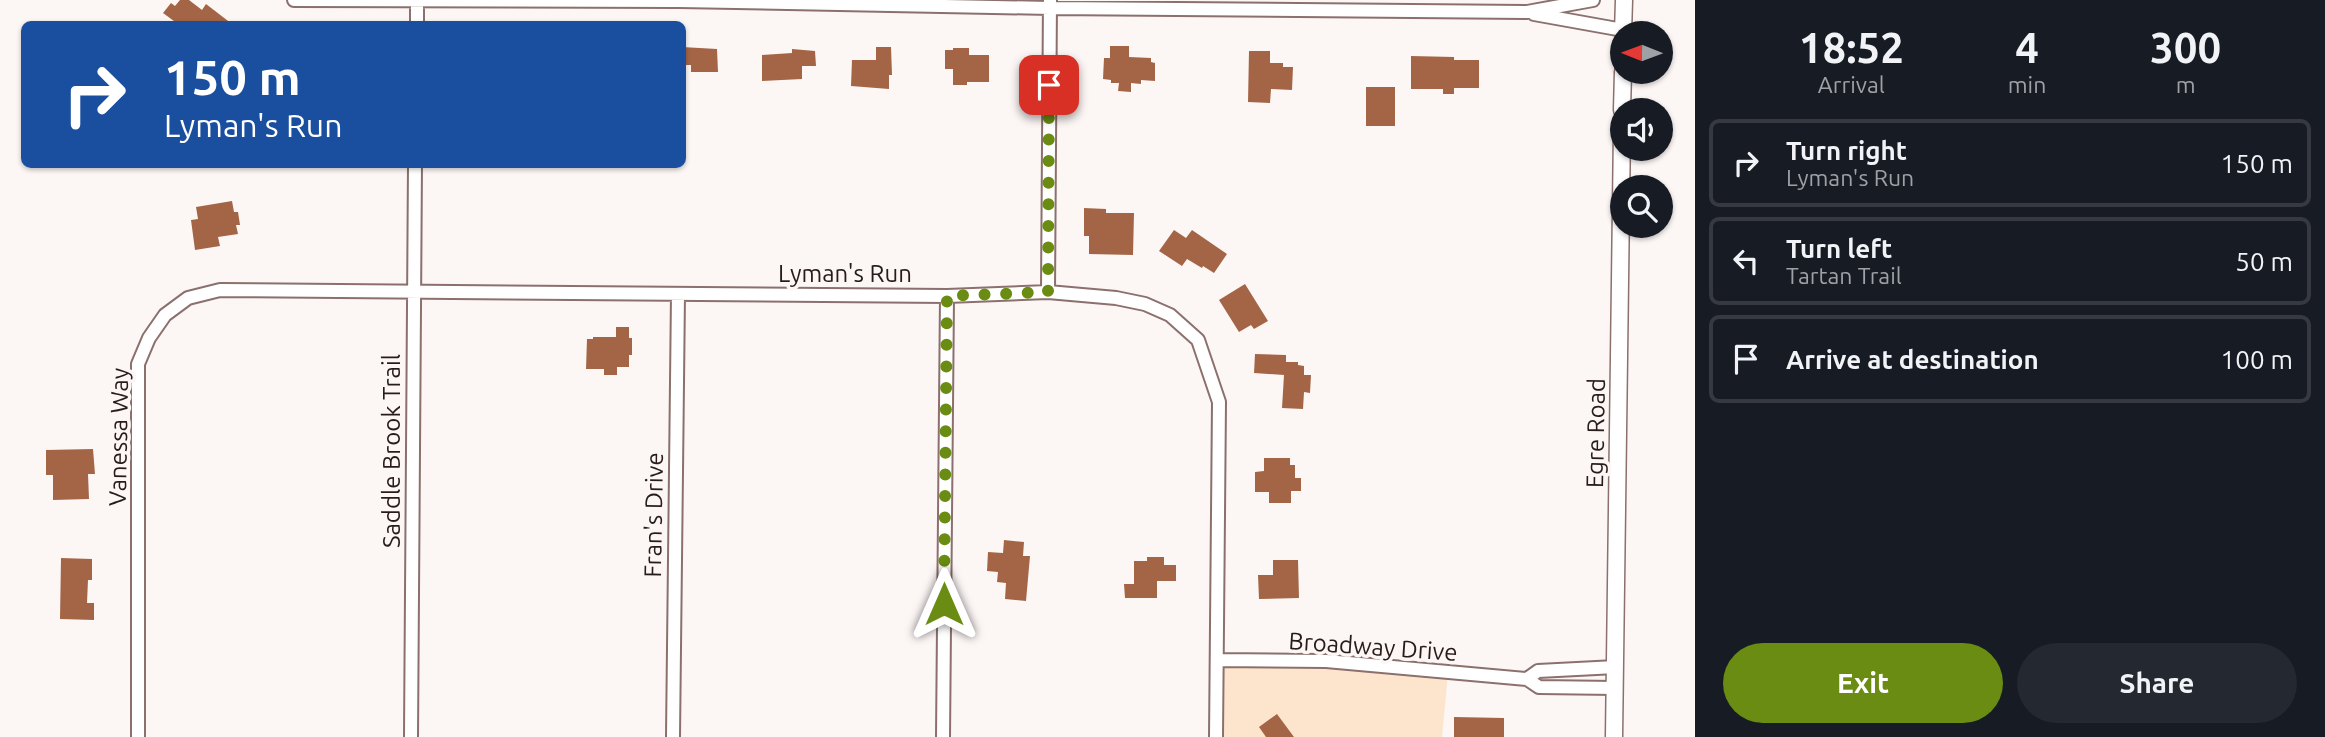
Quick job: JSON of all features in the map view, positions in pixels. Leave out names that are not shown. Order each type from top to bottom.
[{"type":"street","points":[[294,0],[1050,4],[1527,12],[1593,0]]},
{"type":"street","points":[[1623,21],[1624,0]]},
{"type":"street","points":[[417,1],[417,21]]},
{"type":"street","points":[[1048,292],[1050,4]]},
{"type":"street","points":[[1527,12],[1610,30]]},
{"type":"street","name":"Egre Road","points":[[1614,737],[1622,161]]},
{"type":"street","name":"Saddle Brook Trail","points":[[411,737],[415,168]]},
{"type":"street","name":"Lyman's Run","points":[[414,289],[947,296],[1048,292],[1116,298],[1145,304],[1170,315],[1198,340],[1219,402],[1216,737]]},
{"type":"street","name":"Vanessa Way","points":[[138,737],[138,364],[149,338],[165,315],[188,298],[220,290],[414,289]]},
{"type":"street","name":"Fran's Drive","points":[[673,737],[678,294]]},
{"type":"street","points":[[943,737],[947,296]]},
{"type":"street","name":"Broadway Drive","points":[[1216,660],[1326,662],[1527,679],[1539,687],[1615,688]]},
{"type":"street","name":"Broadway Drive","points":[[1527,679],[1538,671],[1615,667]]},
{"type":"shaded area","points":[[1217,660],[1448,673],[1442,737],[1216,737]]},
{"type":"building","points":[[180,0],[189,0],[202,10],[206,4],[228,21],[174,21],[163,13],[171,3],[175,6]]},
{"type":"building","points":[[1110,46],[1129,46],[1129,57],[1151,58],[1151,62],[1155,63],[1155,81],[1141,80],[1141,84],[1131,83],[1131,92],[1118,91],[1119,83],[1103,79],[1104,58],[1110,58]]},
{"type":"building","points":[[686,47],[717,49],[718,72],[691,72],[691,65],[686,65]]},
{"type":"building","points":[[876,47],[891,47],[892,75],[889,75],[889,89],[851,86],[852,60],[876,60]]},
{"type":"building","points":[[969,48],[969,55],[989,55],[989,82],[953,85],[953,69],[945,69],[945,50]]},
{"type":"building","points":[[792,49],[815,51],[816,66],[802,66],[802,79],[762,81],[762,55],[792,53]]},
{"type":"building","points":[[1249,51],[1270,51],[1270,63],[1283,63],[1283,67],[1293,67],[1292,90],[1271,89],[1270,103],[1248,102]]},
{"type":"building","points":[[1411,56],[1479,60],[1479,88],[1454,88],[1454,94],[1443,94],[1443,89],[1411,89]]},
{"type":"building","points":[[1366,87],[1395,87],[1395,126],[1366,126]]},
{"type":"building","points":[[232,201],[234,212],[238,212],[238,234],[218,237],[220,246],[195,250],[191,220],[198,219],[196,207]]},
{"type":"building","points":[[1084,208],[1106,209],[1106,213],[1134,213],[1133,255],[1089,254],[1089,236],[1084,236]]},
{"type":"building","points":[[1174,230],[1186,238],[1192,230],[1227,254],[1214,273],[1187,259],[1182,266],[1159,251]]},
{"type":"building","points":[[1245,284],[1268,321],[1254,329],[1251,325],[1239,332],[1219,300]]},
{"type":"building","points":[[616,327],[629,327],[632,355],[629,355],[629,367],[617,367],[617,375],[604,375],[604,369],[586,369],[587,339],[616,337]]},
{"type":"building","points":[[1255,354],[1286,355],[1286,362],[1298,362],[1298,365],[1304,366],[1304,375],[1311,375],[1310,393],[1304,392],[1303,409],[1282,408],[1284,375],[1254,373]]},
{"type":"building","points":[[93,449],[95,474],[88,474],[89,499],[53,500],[53,475],[46,475],[46,450]]},
{"type":"building","points":[[1264,458],[1290,458],[1290,465],[1295,465],[1295,478],[1301,478],[1301,491],[1291,491],[1291,503],[1269,503],[1269,492],[1255,492],[1255,472],[1264,471]]},
{"type":"building","points":[[1004,540],[1024,542],[1023,556],[1030,556],[1026,601],[1005,599],[1006,583],[997,582],[998,572],[987,571],[988,552],[1003,553]]},
{"type":"building","points":[[1147,557],[1164,557],[1164,565],[1176,565],[1176,581],[1157,581],[1157,598],[1125,598],[1124,584],[1134,584],[1134,561],[1147,561]]},
{"type":"building","points":[[61,558],[92,559],[92,580],[88,580],[87,603],[94,603],[94,620],[60,619]]},
{"type":"building","points":[[1273,560],[1298,560],[1299,598],[1259,599],[1258,575],[1273,575]]},
{"type":"building","points":[[1277,714],[1294,737],[1266,737],[1259,727]]},
{"type":"building","points":[[1454,717],[1504,718],[1504,737],[1454,737]]},
{"type":"route","points":[[944,604],[947,296],[1048,292],[1049,85]]}]
